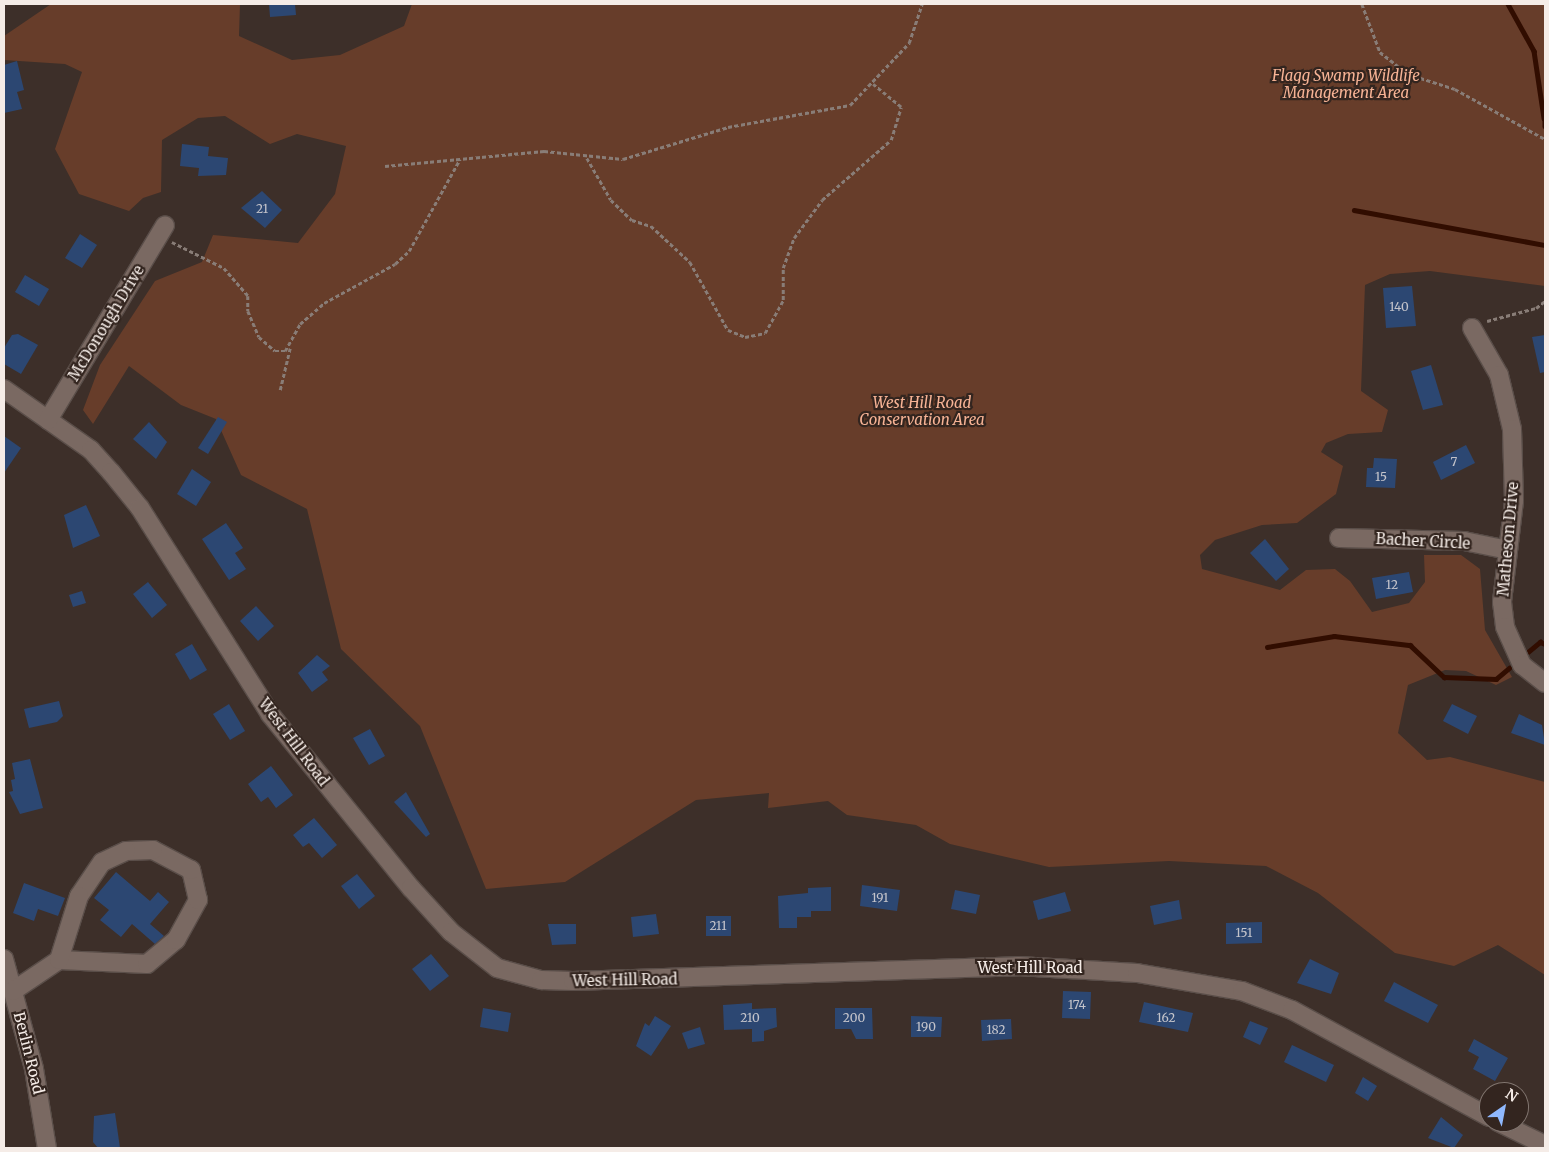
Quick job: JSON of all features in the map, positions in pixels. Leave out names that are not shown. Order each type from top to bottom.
[{"type":"street","name":"McDonough Drive","points":[[48,420],[161,231]]},
{"type":"street","name":"Matheson Drive","points":[[1472,328],[1499,375],[1512,429],[1514,501],[1502,602],[1505,628],[1522,665],[1545,684]]},
{"type":"street","name":"West Hill Road","points":[[4,389],[91,450],[111,472],[140,508],[270,714],[309,764],[451,932],[497,968],[542,980],[573,981],[1018,966],[1137,973],[1242,991],[1292,1010],[1479,1112]]},
{"type":"street","name":"Bacher Circle","points":[[1339,538],[1464,541],[1508,550]]},
{"type":"street","points":[[13,991],[59,960],[146,964],[176,940],[198,900],[191,870],[153,850],[126,851],[102,862],[79,896],[59,960]]},
{"type":"street","name":"Berlin Road","points":[[4,959],[41,1102],[47,1148]]},
{"type":"street","points":[[1518,1132],[1545,1145]]},
{"type":"path","points":[[385,166],[544,151],[587,158],[623,158],[728,126],[850,105],[874,84],[909,43],[922,4]]},
{"type":"path","points":[[1362,4],[1380,52],[1408,74],[1455,89],[1544,138]]},
{"type":"path","points":[[587,158],[612,200],[632,220],[651,226],[690,262],[728,330],[745,338],[765,333],[783,300],[783,268],[794,238],[822,200],[891,140],[901,107],[874,84]]},
{"type":"path","points":[[280,390],[291,347],[300,324],[324,303],[395,264],[409,251],[460,159]]},
{"type":"path","points":[[161,231],[224,268],[248,296],[248,311],[259,337],[275,351],[291,347]]},
{"type":"path","points":[[1472,328],[1545,301]]},
{"type":"green space","points":[[51,4],[240,4],[239,36],[292,60],[340,55],[404,26],[412,4],[1545,4],[1545,286],[1430,271],[1390,274],[1365,285],[1361,391],[1388,410],[1382,432],[1348,434],[1326,443],[1321,452],[1343,466],[1336,494],[1297,523],[1262,525],[1215,540],[1200,555],[1202,569],[1280,590],[1306,570],[1335,569],[1350,581],[1372,612],[1409,603],[1425,582],[1424,555],[1461,555],[1480,569],[1485,630],[1512,677],[1496,685],[1466,671],[1445,670],[1408,685],[1398,733],[1427,760],[1450,757],[1545,782],[1545,975],[1498,945],[1454,966],[1395,953],[1318,893],[1266,866],[1169,861],[1049,867],[950,844],[916,825],[847,815],[828,801],[768,808],[769,793],[696,800],[565,882],[486,889],[420,726],[341,649],[307,509],[241,475],[216,419],[181,405],[129,366],[93,424],[83,410],[100,365],[155,281],[202,262],[213,235],[298,243],[335,194],[346,146],[297,134],[270,144],[225,116],[198,118],[162,140],[161,192],[143,198],[129,211],[79,194],[55,149],[82,72],[65,64],[4,60],[4,36]]},
{"type":"building","points":[[269,4],[295,4],[296,15],[270,17]]},
{"type":"building","points":[[17,61],[24,90],[17,92],[22,109],[4,113],[4,65]]},
{"type":"building","points":[[182,144],[209,147],[208,156],[228,158],[226,175],[198,176],[199,168],[180,166]]},
{"type":"building","points":[[262,191],[282,210],[265,228],[241,208]]},
{"type":"building","points":[[80,234],[97,245],[82,268],[65,258]]},
{"type":"building","points":[[25,275],[49,289],[39,306],[15,292]]},
{"type":"building","points":[[1412,286],[1416,326],[1386,328],[1383,288]]},
{"type":"building","points":[[18,334],[38,345],[21,374],[4,364],[4,348],[12,335]]},
{"type":"building","points":[[1545,335],[1545,372],[1540,373],[1532,337]]},
{"type":"building","points":[[1431,365],[1443,405],[1423,410],[1411,371]]},
{"type":"building","points":[[218,417],[227,422],[208,454],[198,448]]},
{"type":"building","points":[[149,422],[167,442],[156,459],[133,439]]},
{"type":"building","points":[[4,436],[21,448],[4,473]]},
{"type":"building","points":[[1466,445],[1475,463],[1441,480],[1433,462]]},
{"type":"building","points":[[1374,458],[1397,459],[1395,488],[1366,487],[1367,468],[1373,468]]},
{"type":"building","points":[[192,469],[211,482],[196,506],[177,494]]},
{"type":"building","points":[[86,505],[100,536],[73,548],[64,515]]},
{"type":"building","points":[[226,523],[243,548],[235,553],[246,569],[229,580],[202,539]]},
{"type":"building","points":[[1265,539],[1289,569],[1276,581],[1250,553]]},
{"type":"building","points":[[1409,572],[1413,592],[1376,599],[1372,578]]},
{"type":"building","points":[[148,582],[167,605],[152,618],[133,594]]},
{"type":"building","points":[[82,591],[86,603],[73,607],[69,595]]},
{"type":"building","points":[[256,606],[274,626],[258,641],[240,621]]},
{"type":"building","points":[[192,644],[207,670],[190,680],[175,654]]},
{"type":"building","points":[[317,655],[330,666],[322,672],[328,680],[312,692],[298,673]]},
{"type":"building","points":[[59,701],[63,716],[57,722],[29,728],[24,709]]},
{"type":"building","points":[[229,704],[245,731],[230,740],[213,714]]},
{"type":"building","points":[[1452,704],[1477,716],[1468,734],[1443,721]]},
{"type":"building","points":[[1519,714],[1542,725],[1545,745],[1511,733]]},
{"type":"building","points":[[370,729],[385,756],[369,765],[353,738]]},
{"type":"building","points":[[30,759],[43,808],[20,814],[9,792],[13,791],[11,780],[15,779],[12,763]]},
{"type":"building","points":[[271,766],[293,795],[276,808],[268,797],[261,802],[248,784]]},
{"type":"building","points":[[406,792],[430,834],[426,837],[394,802]]},
{"type":"building","points":[[314,818],[337,845],[322,858],[309,843],[303,847],[293,835]]},
{"type":"building","points":[[116,872],[150,901],[158,892],[169,902],[150,924],[164,936],[155,944],[132,924],[121,937],[100,920],[109,910],[94,898]]},
{"type":"building","points":[[357,874],[375,896],[359,909],[341,886]]},
{"type":"building","points":[[24,883],[65,898],[58,916],[38,909],[34,921],[13,913]]},
{"type":"building","points":[[862,885],[900,890],[897,911],[860,906]]},
{"type":"building","points":[[831,887],[831,911],[811,911],[811,917],[797,917],[797,928],[779,928],[778,896],[808,893],[808,888]]},
{"type":"building","points":[[955,890],[980,895],[976,914],[951,909]]},
{"type":"building","points":[[1065,892],[1071,911],[1038,920],[1033,901]]},
{"type":"building","points":[[1179,900],[1182,919],[1154,925],[1150,906]]},
{"type":"building","points":[[656,914],[659,934],[633,937],[631,917]]},
{"type":"building","points":[[706,916],[731,916],[731,936],[706,936]]},
{"type":"building","points":[[1262,922],[1262,943],[1226,944],[1226,923]]},
{"type":"building","points":[[548,924],[576,924],[576,944],[552,945]]},
{"type":"building","points":[[431,954],[449,976],[430,991],[412,969]]},
{"type":"building","points":[[1310,959],[1339,973],[1331,994],[1297,983]]},
{"type":"building","points":[[1394,982],[1438,1005],[1428,1023],[1384,1001]]},
{"type":"building","points":[[1063,991],[1091,992],[1090,1019],[1062,1018]]},
{"type":"building","points":[[1144,1002],[1193,1013],[1188,1032],[1139,1022]]},
{"type":"building","points":[[752,1003],[752,1009],[776,1008],[777,1027],[764,1031],[764,1041],[752,1042],[752,1029],[724,1030],[723,1005]]},
{"type":"building","points":[[483,1008],[511,1013],[508,1032],[480,1027]]},
{"type":"building","points":[[835,1008],[872,1008],[873,1039],[856,1039],[851,1029],[835,1029]]},
{"type":"building","points":[[655,1016],[671,1026],[651,1056],[636,1046],[645,1023],[649,1026]]},
{"type":"building","points":[[911,1016],[942,1017],[941,1037],[911,1037]]},
{"type":"building","points":[[1011,1019],[1012,1039],[982,1041],[981,1020]]},
{"type":"building","points":[[1250,1021],[1268,1028],[1260,1045],[1243,1037]]},
{"type":"building","points":[[700,1027],[705,1044],[688,1049],[682,1033]]},
{"type":"building","points":[[1474,1039],[1508,1058],[1495,1081],[1473,1069],[1479,1057],[1468,1051]]},
{"type":"building","points":[[1292,1045],[1334,1065],[1326,1082],[1284,1062]]},
{"type":"building","points":[[1363,1077],[1377,1086],[1368,1101],[1355,1093]]},
{"type":"building","points":[[115,1113],[120,1148],[98,1148],[93,1142],[94,1116]]},
{"type":"building","points":[[1441,1117],[1463,1135],[1454,1148],[1428,1138]]},
{"type":"waterway","points":[[1508,4],[1534,51],[1544,118]]},
{"type":"waterway","points":[[1545,118],[1545,126]]},
{"type":"waterway","points":[[1354,210],[1545,245]]},
{"type":"waterway","points":[[1267,647],[1334,636],[1410,645],[1444,677],[1496,679],[1509,668]]},
{"type":"waterway","points":[[1528,652],[1540,642],[1545,644]]},
{"type":"park label","name":"Flagg Swamp Wildlife Management Area","points":[[1346,84]]},
{"type":"park label","name":"West Hill Road Conservation Area","points":[[922,410]]}]
